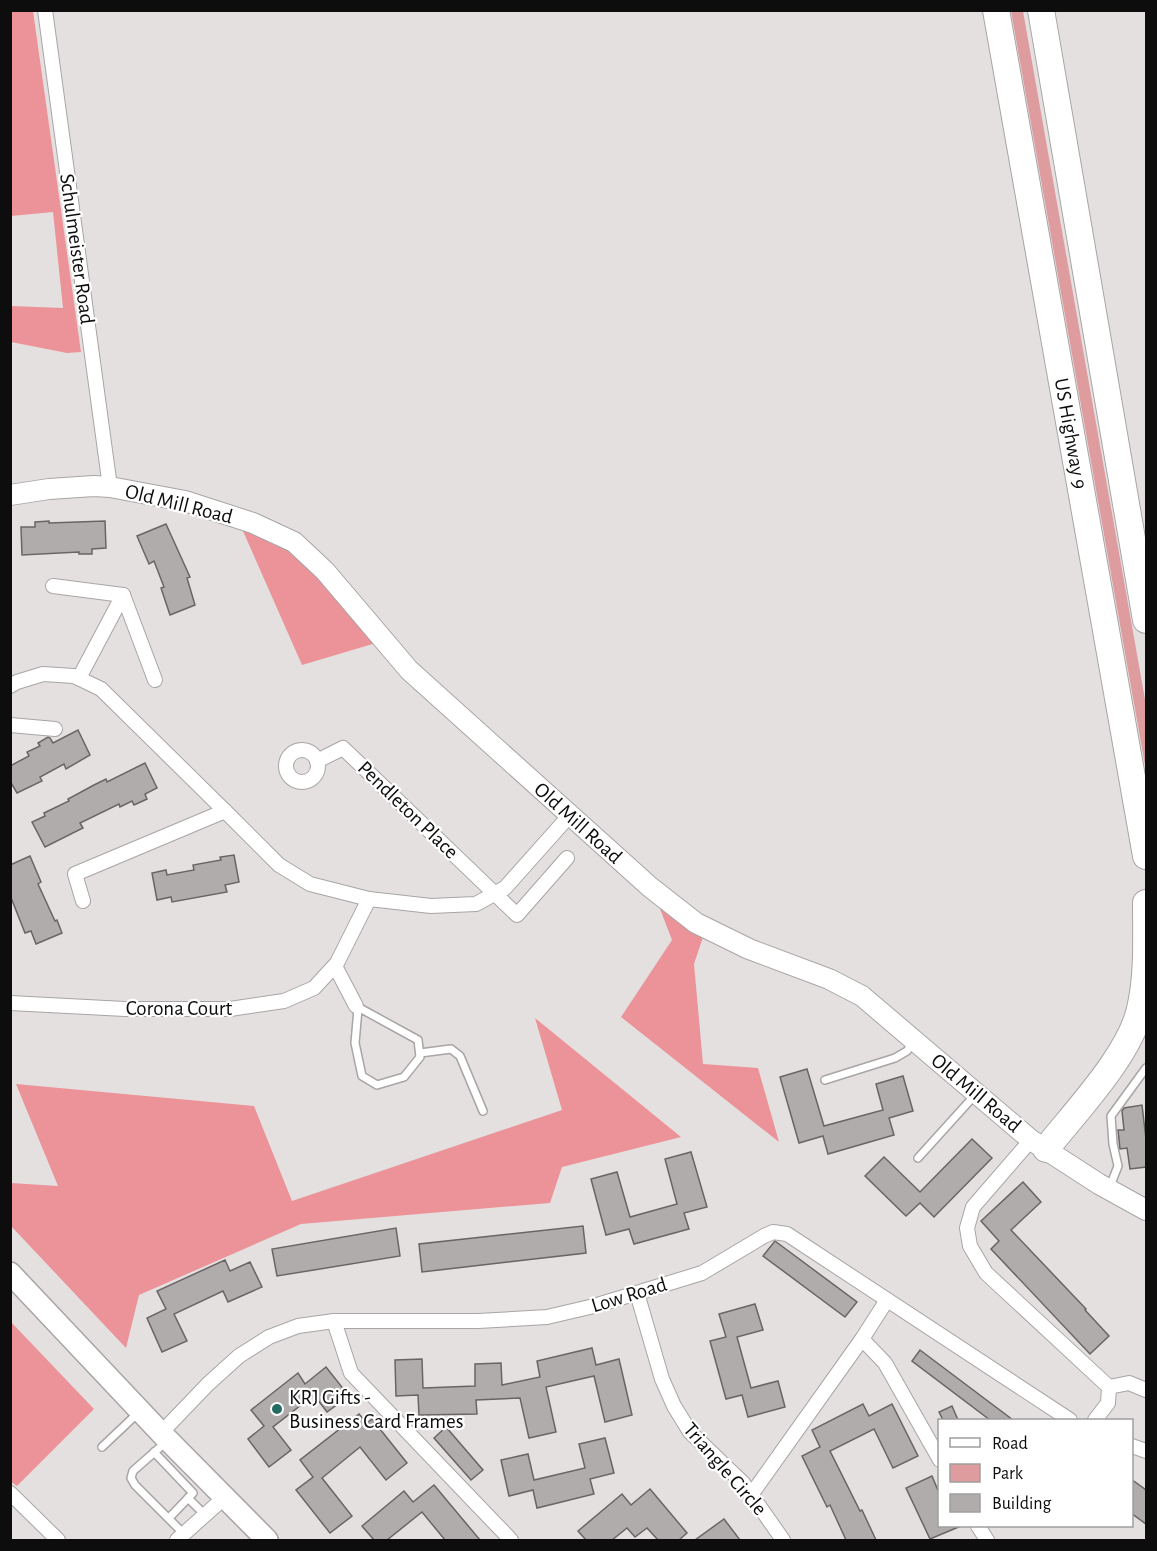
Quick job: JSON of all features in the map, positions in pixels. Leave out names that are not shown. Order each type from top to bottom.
[{"type":"highway","name":"US Highway 9","points":[[996,10],[1146,856]]},
{"type":"highway","name":"US Highway 9","points":[[1041,10],[1146,620]]},
{"type":"highway","points":[[1038,1144],[1107,1073],[1128,1041],[1140,1010],[1146,971],[1146,903]]},
{"type":"main road","points":[[10,1273],[140,1411],[161,1442],[225,1497],[267,1540]]},
{"type":"street","name":"Schulmeister Road","points":[[45,10],[110,488]]},
{"type":"street","name":"Old Mill Road","points":[[10,495],[49,489],[94,486],[110,488],[185,501],[253,523],[294,542],[325,571],[410,670],[650,887],[696,923],[749,949],[829,980],[862,996],[1038,1144],[1146,1210]]},
{"type":"street","points":[[53,586],[123,595]]},
{"type":"street","points":[[79,678],[123,595]]},
{"type":"street","points":[[123,595],[155,680]]},
{"type":"street","points":[[10,686],[43,674],[74,676],[101,688],[279,865],[310,884],[369,899],[431,906],[476,904],[505,888],[570,815]]},
{"type":"street","points":[[10,725],[55,729]]},
{"type":"street","name":"Pendleton Place","points":[[317,760],[343,748],[517,915],[567,858]]},
{"type":"street","points":[[83,901],[75,874],[225,812]]},
{"type":"street","name":"Corona Court","points":[[10,1003],[125,1009],[230,1009],[284,1002],[314,988],[337,963],[369,899]]},
{"type":"street","points":[[334,966],[356,1006]]},
{"type":"street","points":[[1038,1144],[973,1207],[967,1228],[970,1246],[986,1273],[1108,1387]]},
{"type":"street","name":"Low Road","points":[[161,1442],[208,1384],[239,1356],[269,1337],[298,1326],[334,1321],[478,1321],[548,1317],[594,1306],[702,1273],[773,1232],[787,1233],[1068,1419]]},
{"type":"street","name":"Triangle Circle","points":[[638,1293],[662,1378],[674,1406],[690,1432],[743,1483],[783,1540]]},
{"type":"street","points":[[751,1495],[862,1339],[886,1300]]},
{"type":"street","points":[[334,1321],[351,1372],[511,1540]]},
{"type":"street","points":[[862,1339],[885,1363],[938,1458]]},
{"type":"street","points":[[1108,1387],[1129,1383],[1146,1390]]},
{"type":"street","points":[[1096,1419],[1107,1402],[1108,1387]]},
{"type":"street","points":[[10,1492],[58,1540]]},
{"type":"street","points":[[181,1537],[225,1497]]},
{"type":"street","points":[[979,1527],[987,1540]]},
{"type":"lane","points":[[356,1006],[418,1040],[420,1057],[404,1077],[377,1085],[362,1076],[355,1043],[358,1009],[356,1006]]},
{"type":"lane","points":[[825,1080],[895,1058],[907,1051],[914,1040]]},
{"type":"lane","points":[[420,1053],[451,1049],[460,1056],[483,1111]]},
{"type":"lane","points":[[1109,1189],[1118,1166],[1113,1144],[1111,1116],[1146,1068]]},
{"type":"lane","points":[[918,1158],[977,1094]]},
{"type":"lane","points":[[102,1447],[140,1411]]},
{"type":"lane","points":[[169,1518],[193,1493],[161,1442],[133,1471],[131,1478],[135,1485],[169,1518],[181,1537]]},
{"type":"lane","points":[[188,1498],[205,1515]]},
{"type":"green space","points":[[1011,11],[1023,11],[1146,705],[1146,771]]},
{"type":"shaded area","points":[[10,11],[33,11],[81,352],[67,353],[11,342],[11,306],[63,308],[53,212],[11,216]]},
{"type":"shaded area","points":[[239,522],[284,544],[320,575],[376,643],[302,665]]},
{"type":"shaded area","points":[[657,901],[703,937],[694,964],[703,1064],[758,1068],[779,1142],[621,1017],[672,940]]},
{"type":"shaded area","points":[[535,1018],[681,1137],[562,1167],[550,1203],[301,1224],[139,1295],[126,1348],[11,1226],[11,1183],[58,1186],[16,1084],[254,1106],[292,1201],[562,1110]]},
{"type":"shaded area","points":[[11,1322],[94,1409],[17,1486],[10,1481]]},
{"type":"building","points":[[49,521],[49,523],[105,521],[106,548],[92,549],[92,554],[79,554],[79,552],[22,555],[21,527],[35,527],[35,522]]},
{"type":"building","points":[[166,524],[190,577],[187,578],[195,605],[170,615],[161,588],[164,587],[154,561],[149,564],[137,536]]},
{"type":"building","points":[[78,730],[90,755],[66,769],[64,764],[40,777],[42,781],[17,793],[10,781],[10,766],[29,756],[27,752],[40,746],[38,743],[48,737],[53,743]]},
{"type":"building","points":[[145,763],[157,788],[145,794],[147,799],[134,805],[132,801],[120,807],[119,804],[80,823],[83,828],[45,847],[32,822],[94,785],[106,779],[107,782]]},
{"type":"building","points":[[234,855],[239,882],[225,885],[227,892],[172,902],[171,897],[157,900],[152,873],[166,870],[167,875],[194,870],[193,865]]},
{"type":"building","points":[[30,856],[41,882],[38,884],[62,933],[36,944],[31,931],[25,933],[10,895],[10,865]]},
{"type":"building","points":[[807,1069],[824,1126],[883,1110],[876,1084],[903,1076],[913,1111],[889,1118],[894,1135],[828,1154],[823,1136],[799,1143],[780,1077]]},
{"type":"building","points":[[1142,1105],[1146,1139],[1146,1167],[1130,1169],[1127,1148],[1120,1149],[1118,1130],[1124,1130],[1122,1111],[1124,1108]]},
{"type":"building","points":[[972,1139],[992,1158],[934,1217],[920,1203],[906,1216],[865,1176],[884,1157],[920,1192]]},
{"type":"building","points":[[691,1152],[707,1207],[684,1213],[689,1229],[634,1244],[629,1229],[606,1235],[591,1179],[617,1172],[630,1217],[677,1204],[665,1159]]},
{"type":"building","points":[[1023,1182],[1041,1202],[1011,1230],[1109,1336],[1090,1354],[991,1249],[999,1241],[981,1221]]},
{"type":"building","points":[[583,1226],[586,1253],[422,1272],[419,1244]]},
{"type":"building","points":[[396,1228],[400,1256],[277,1276],[272,1249]]},
{"type":"building","points":[[775,1241],[857,1302],[845,1317],[763,1256]]},
{"type":"building","points":[[225,1260],[230,1271],[250,1262],[262,1287],[228,1302],[223,1291],[174,1314],[187,1341],[162,1352],[147,1318],[166,1309],[157,1291]]},
{"type":"building","points":[[755,1304],[763,1330],[737,1337],[751,1388],[778,1381],[785,1407],[748,1417],[742,1395],[726,1399],[710,1341],[726,1337],[719,1314]]},
{"type":"building","points":[[592,1348],[596,1365],[619,1359],[632,1415],[605,1422],[594,1376],[546,1387],[556,1432],[529,1438],[520,1398],[476,1400],[477,1414],[419,1415],[418,1395],[396,1396],[395,1360],[422,1359],[423,1388],[475,1386],[475,1364],[501,1363],[502,1385],[540,1377],[537,1361]]},
{"type":"building","points":[[920,1350],[1012,1419],[989,1419],[912,1361]]},
{"type":"building","points":[[326,1367],[349,1396],[327,1412],[314,1395],[273,1427],[291,1450],[269,1467],[248,1439],[264,1426],[251,1410],[298,1373],[305,1384]]},
{"type":"building","points":[[863,1404],[869,1416],[892,1404],[918,1456],[893,1468],[874,1429],[830,1451],[876,1540],[846,1540],[830,1505],[827,1507],[802,1456],[820,1447],[812,1430]]},
{"type":"building","points":[[952,1406],[958,1419],[942,1419],[939,1412]]},
{"type":"building","points":[[359,1414],[367,1423],[372,1419],[407,1463],[386,1480],[360,1447],[322,1478],[352,1516],[330,1533],[296,1490],[313,1477],[300,1460]]},
{"type":"building","points":[[446,1427],[483,1470],[471,1480],[434,1438]]},
{"type":"building","points":[[605,1438],[614,1473],[590,1479],[594,1494],[537,1508],[533,1490],[509,1496],[501,1460],[528,1454],[534,1480],[585,1468],[579,1444]]},
{"type":"building","points":[[932,1476],[938,1491],[938,1527],[959,1527],[930,1539],[906,1488]]},
{"type":"building","points":[[1133,1480],[1146,1490],[1146,1524],[1133,1514]]},
{"type":"building","points":[[434,1485],[480,1540],[445,1540],[422,1512],[387,1540],[374,1540],[362,1526],[404,1491],[413,1502]]},
{"type":"building","points":[[650,1489],[687,1533],[679,1540],[658,1540],[647,1528],[635,1537],[627,1528],[612,1540],[586,1540],[578,1531],[622,1494],[631,1505]]},
{"type":"building","points":[[724,1519],[740,1540],[695,1540]]},
{"type":"place","name":"KRJ Gifts - Business Card Frames","points":[[277,1409]]}]
